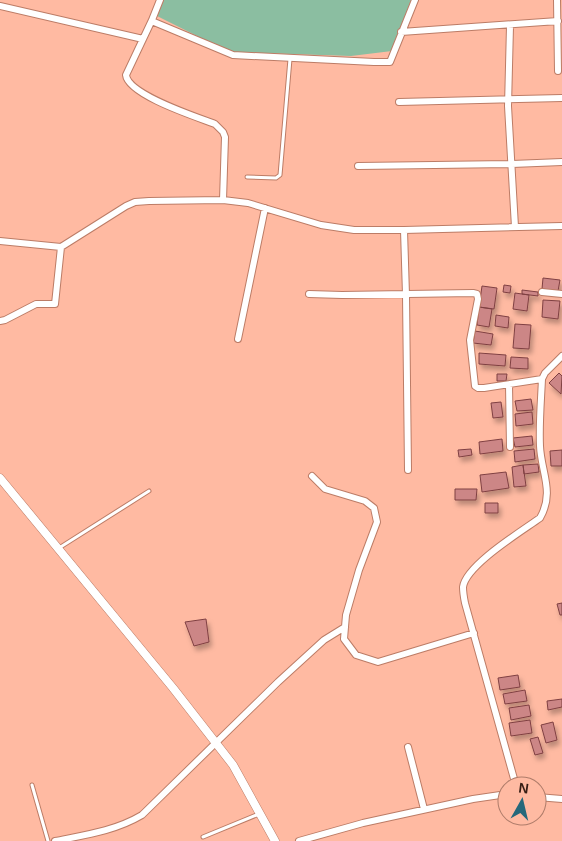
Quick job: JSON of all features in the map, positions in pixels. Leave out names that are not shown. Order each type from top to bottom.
[{"type":"street","points":[[160,0],[126,79],[136,89],[146,95],[215,124],[223,132],[226,144],[224,200]]},
{"type":"street","points":[[152,20],[233,55],[390,62],[415,0]]},
{"type":"street","points":[[557,0],[558,71]]},
{"type":"street","points":[[0,6],[143,38]]},
{"type":"street","points":[[401,32],[510,26],[558,21]]},
{"type":"street","points":[[510,26],[508,99],[516,227]]},
{"type":"street","points":[[399,102],[562,98]]},
{"type":"street","points":[[358,166],[562,162]]},
{"type":"street","points":[[0,241],[61,247],[118,210],[135,202],[148,200],[224,200],[265,208],[334,228],[354,230],[562,226]]},
{"type":"street","points":[[238,339],[265,208]]},
{"type":"street","points":[[404,230],[408,470]]},
{"type":"street","points":[[0,321],[36,304],[55,304],[61,247]]},
{"type":"street","points":[[309,294],[342,296],[469,292],[476,294],[478,299],[470,340],[475,386],[484,388],[542,379]]},
{"type":"street","points":[[542,292],[562,294]]},
{"type":"street","points":[[513,776],[465,603],[463,587],[469,574],[496,550],[540,518],[546,508],[547,488],[540,446],[542,379],[545,373],[562,356]]},
{"type":"street","points":[[509,385],[510,447]]},
{"type":"street","points":[[312,476],[325,489],[366,501],[374,508],[377,522],[359,570],[346,615],[344,639],[356,655],[378,662],[474,633]]},
{"type":"street","points":[[0,478],[173,688],[233,765],[275,841]]},
{"type":"street","points":[[55,841],[111,829],[126,824],[142,815],[278,682],[324,640],[345,627]]},
{"type":"street","points":[[408,747],[424,809]]},
{"type":"street","points":[[299,841],[363,823],[472,798],[497,795]]},
{"type":"street","points":[[547,797],[562,798]]},
{"type":"lane","points":[[247,177],[276,178],[280,175],[290,58]]},
{"type":"lane","points":[[58,549],[149,491]]},
{"type":"lane","points":[[32,785],[48,841]]},
{"type":"lane","points":[[204,837],[260,813]]},
{"type":"green space","points":[[160,0],[411,0],[392,51],[351,56],[229,52],[153,14]]},
{"type":"building","points":[[543,278],[560,280],[558,291],[542,289]]},
{"type":"building","points":[[504,285],[511,286],[510,293],[503,292]]},
{"type":"building","points":[[482,286],[497,288],[494,309],[479,307]]},
{"type":"building","points":[[522,290],[538,292],[538,296],[522,294]]},
{"type":"building","points":[[515,293],[529,295],[527,311],[513,309]]},
{"type":"building","points":[[543,300],[560,301],[558,319],[542,317]]},
{"type":"building","points":[[479,307],[492,309],[489,327],[477,325]]},
{"type":"building","points":[[496,315],[509,317],[508,328],[495,326]]},
{"type":"building","points":[[515,324],[531,325],[529,349],[513,348]]},
{"type":"building","points":[[475,331],[493,334],[491,345],[473,343]]},
{"type":"building","points":[[479,353],[506,355],[505,366],[479,364]]},
{"type":"building","points":[[511,357],[528,358],[528,369],[510,368]]},
{"type":"building","points":[[559,373],[562,376],[561,394],[549,383]]},
{"type":"building","points":[[497,374],[507,374],[506,381],[497,381]]},
{"type":"building","points":[[531,399],[533,410],[517,411],[515,401]]},
{"type":"building","points":[[501,402],[503,417],[493,418],[491,403]]},
{"type":"building","points":[[532,412],[533,424],[516,426],[515,414]]},
{"type":"building","points":[[532,436],[533,445],[515,447],[513,438]]},
{"type":"building","points":[[502,439],[503,451],[480,454],[479,442]]},
{"type":"building","points":[[471,449],[472,455],[459,457],[458,450]]},
{"type":"building","points":[[534,449],[535,459],[515,462],[514,451]]},
{"type":"building","points":[[562,450],[562,466],[551,466],[550,451]]},
{"type":"building","points":[[538,464],[539,472],[524,474],[523,465]]},
{"type":"building","points":[[523,465],[526,486],[514,487],[512,467]]},
{"type":"building","points":[[506,472],[509,488],[482,492],[480,475]]},
{"type":"building","points":[[455,489],[477,489],[476,500],[455,500]]},
{"type":"building","points":[[485,503],[498,503],[498,513],[485,513]]},
{"type":"building","points":[[562,603],[562,615],[560,615],[557,604]]},
{"type":"building","points":[[206,619],[209,642],[194,646],[185,622]]},
{"type":"building","points":[[518,675],[520,687],[500,690],[498,678]]},
{"type":"building","points":[[525,690],[527,701],[505,704],[503,694]]},
{"type":"building","points":[[562,699],[562,707],[548,710],[547,701]]},
{"type":"building","points":[[529,705],[531,716],[511,720],[509,708]]},
{"type":"building","points":[[530,720],[532,733],[511,736],[509,723]]},
{"type":"building","points":[[553,722],[557,740],[546,743],[541,725]]},
{"type":"building","points":[[538,737],[543,753],[535,755],[530,739]]}]
